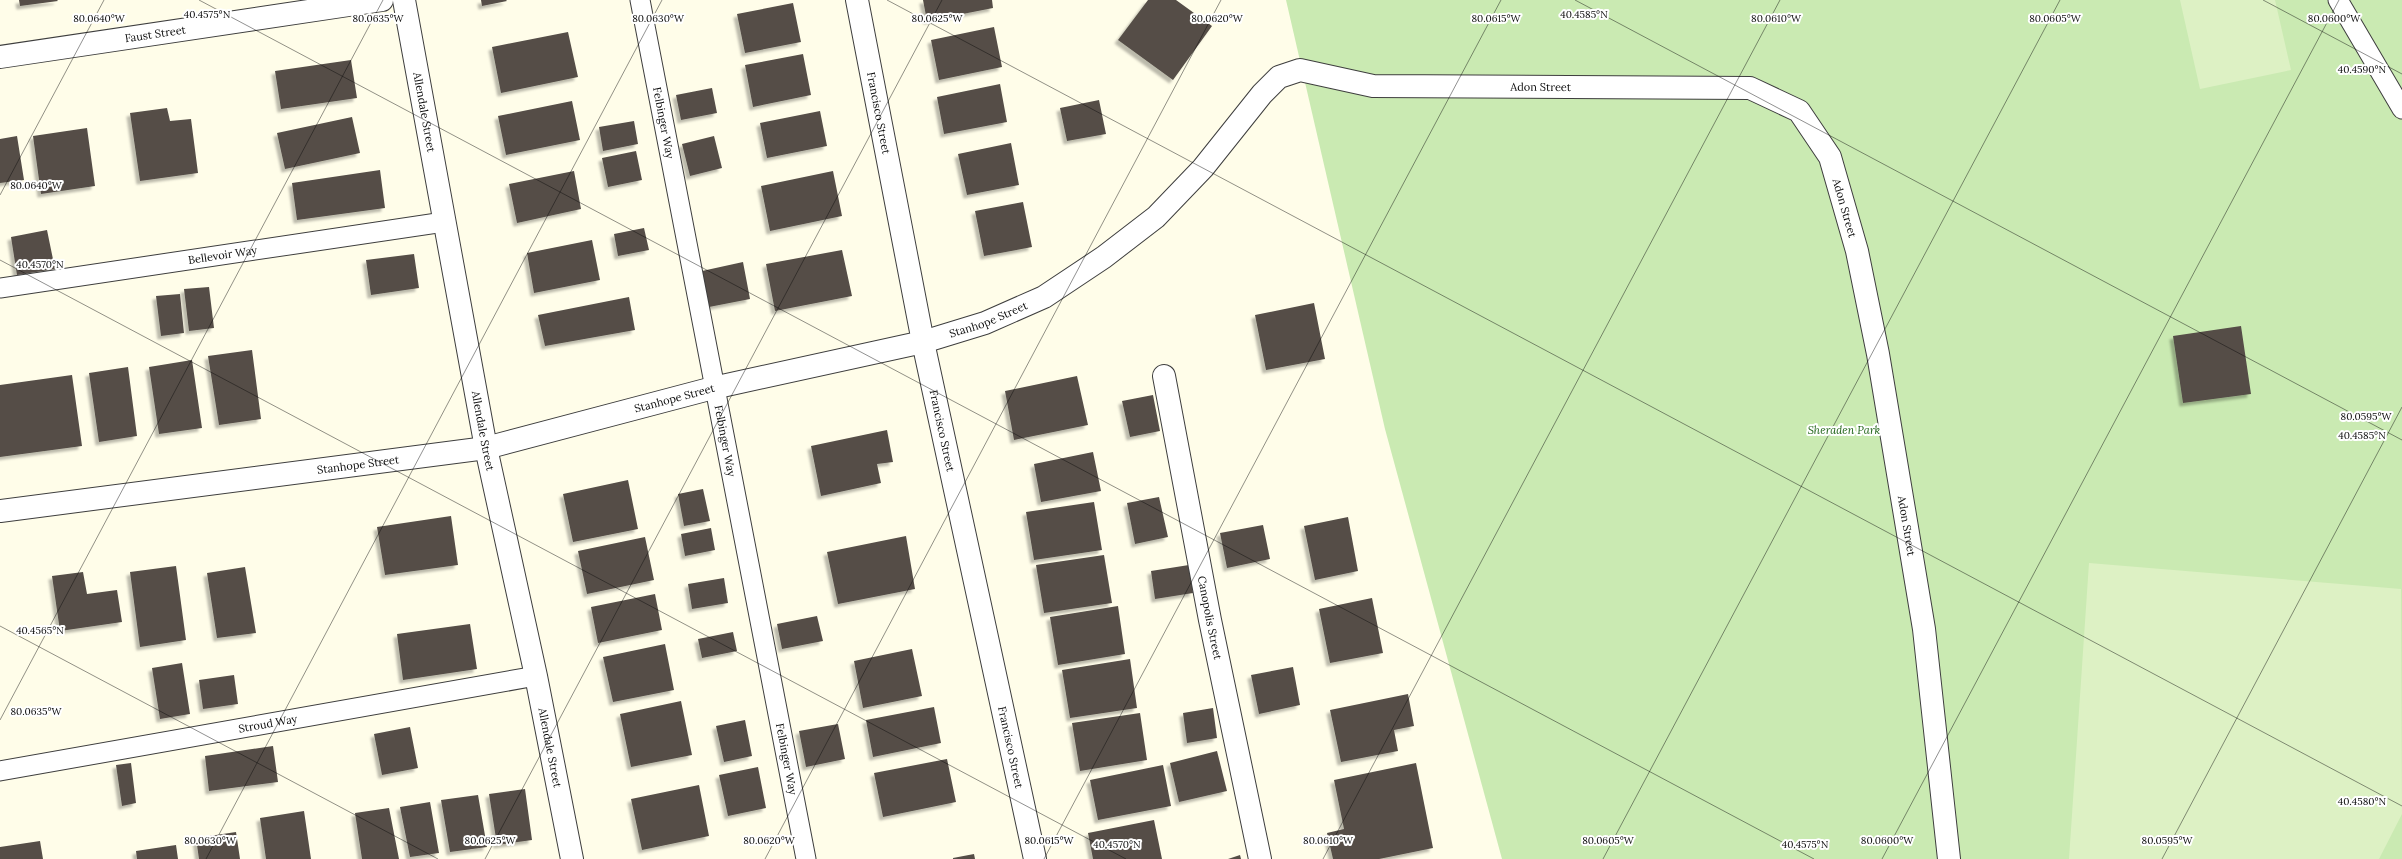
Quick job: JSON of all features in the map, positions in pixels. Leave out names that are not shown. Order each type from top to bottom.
[{"type":"street","name":"Faust Street","points":[[0,57],[382,0]]},
{"type":"street","name":"Allendale Street","points":[[404,0],[486,448],[536,676],[572,859]]},
{"type":"street","name":"Francisco Street","points":[[856,0],[923,342],[1035,859]]},
{"type":"street","name":"Adon Street","points":[[1262,94],[1279,77],[1300,70],[1373,86],[1750,88],[1799,110],[1830,157],[1857,251],[1879,362],[1924,629],[1949,859]]},
{"type":"street","name":"Stanhope Street","points":[[0,511],[486,448],[713,388],[923,342],[985,323],[1044,297],[1104,257],[1156,217],[1203,168],[1262,94]]},
{"type":"street","name":"Canopolis Street","points":[[1164,376],[1210,620],[1260,859]]},
{"type":"lane","name":"Felbinger Way","points":[[640,0],[713,388],[806,859]]},
{"type":"lane","points":[[2338,0],[2402,109]]},
{"type":"lane","name":"Bellevoir Way","points":[[0,288],[444,222]]},
{"type":"lane","name":"Stroud Way","points":[[0,771],[536,676]]},
{"type":"green space","name":"Sheraden Park","points":[[1286,0],[2402,0],[2402,859],[1502,859],[1385,429]]},
{"type":"green space","points":[[2180,0],[2275,0],[2291,70],[2200,89]]},
{"type":"green space","points":[[2089,563],[2401,589],[2402,814],[2379,859],[2069,859]]},
{"type":"building","points":[[19,0],[57,0],[58,1],[20,6]]},
{"type":"building","points":[[481,0],[506,0],[507,1],[482,6]]},
{"type":"building","points":[[923,0],[992,0],[993,8],[927,21]]},
{"type":"building","points":[[1148,0],[1176,0],[1212,26],[1173,80],[1118,40]]},
{"type":"building","points":[[793,3],[801,42],[745,53],[737,14]]},
{"type":"building","points":[[994,27],[1002,67],[939,80],[931,40]]},
{"type":"building","points":[[568,32],[578,77],[501,93],[492,47]]},
{"type":"building","points":[[803,54],[811,95],[753,107],[745,65]]},
{"type":"building","points":[[351,60],[357,98],[281,109],[275,71]]},
{"type":"building","points":[[1000,84],[1007,122],[944,134],[937,97]]},
{"type":"building","points":[[712,88],[717,113],[681,120],[676,95]]},
{"type":"building","points":[[1099,100],[1106,134],[1067,141],[1060,108]]},
{"type":"building","points":[[572,101],[580,140],[506,155],[498,116]]},
{"type":"building","points":[[167,108],[170,121],[191,119],[198,173],[140,181],[130,113]]},
{"type":"building","points":[[820,111],[827,146],[767,158],[760,123]]},
{"type":"building","points":[[352,117],[360,153],[285,169],[277,133]]},
{"type":"building","points":[[634,121],[638,144],[603,151],[599,127]]},
{"type":"building","points":[[87,128],[95,186],[41,194],[33,136]]},
{"type":"building","points":[[17,136],[24,180],[0,183],[0,139]]},
{"type":"building","points":[[714,136],[722,168],[690,176],[682,144]]},
{"type":"building","points":[[1011,143],[1019,185],[967,195],[958,154]]},
{"type":"building","points":[[636,151],[642,180],[608,187],[602,158]]},
{"type":"building","points":[[380,170],[385,208],[297,220],[292,183]]},
{"type":"building","points":[[574,171],[581,209],[517,223],[509,184]]},
{"type":"building","points":[[833,171],[842,216],[770,231],[761,186]]},
{"type":"building","points":[[1023,202],[1032,247],[984,256],[975,211]]},
{"type":"building","points":[[644,228],[649,250],[618,256],[614,234]]},
{"type":"building","points":[[47,230],[55,269],[17,275],[11,237]]},
{"type":"building","points":[[592,240],[600,280],[534,293],[527,253]]},
{"type":"building","points":[[842,250],[852,296],[775,311],[766,264]]},
{"type":"building","points":[[414,254],[419,288],[371,295],[366,260]]},
{"type":"building","points":[[743,262],[750,299],[709,307],[702,271]]},
{"type":"building","points":[[209,287],[214,328],[189,331],[184,289]]},
{"type":"building","points":[[180,294],[184,333],[161,336],[156,296]]},
{"type":"building","points":[[629,297],[635,330],[545,346],[538,315]]},
{"type":"building","points":[[1314,303],[1325,359],[1266,370],[1255,315]]},
{"type":"building","points":[[2241,326],[2251,394],[2183,403],[2173,336]]},
{"type":"building","points":[[252,350],[261,419],[219,425],[208,356]]},
{"type":"building","points":[[192,360],[202,428],[159,434],[149,367]]},
{"type":"building","points":[[128,367],[137,436],[99,442],[89,373]]},
{"type":"building","points":[[72,375],[82,446],[0,457],[0,385]]},
{"type":"building","points":[[1077,376],[1088,425],[1014,440],[1005,391]]},
{"type":"building","points":[[1153,395],[1160,431],[1130,437],[1122,401]]},
{"type":"building","points":[[887,430],[893,462],[877,464],[881,483],[821,496],[811,446]]},
{"type":"building","points":[[1093,452],[1101,491],[1041,502],[1034,464]]},
{"type":"building","points":[[628,480],[638,529],[573,542],[563,494]]},
{"type":"building","points":[[703,489],[710,521],[684,526],[678,494]]},
{"type":"building","points":[[1159,497],[1168,537],[1135,544],[1127,503]]},
{"type":"building","points":[[1094,502],[1102,550],[1034,560],[1026,512]]},
{"type":"building","points":[[451,516],[458,565],[385,575],[377,527]]},
{"type":"building","points":[[1348,517],[1358,571],[1315,580],[1304,526]]},
{"type":"building","points":[[1263,525],[1270,559],[1227,568],[1220,533]]},
{"type":"building","points":[[711,528],[715,550],[685,556],[681,534]]},
{"type":"building","points":[[906,536],[915,589],[838,604],[827,552]]},
{"type":"building","points":[[645,537],[654,580],[587,594],[578,551]]},
{"type":"building","points":[[1104,555],[1112,603],[1044,613],[1036,565]]},
{"type":"building","points":[[1189,565],[1193,593],[1155,599],[1151,571]]},
{"type":"building","points":[[176,566],[186,640],[140,647],[130,572]]},
{"type":"building","points":[[245,567],[256,633],[217,638],[207,573]]},
{"type":"building","points":[[83,572],[87,594],[117,590],[122,622],[60,631],[52,576]]},
{"type":"building","points":[[724,578],[728,603],[692,609],[688,584]]},
{"type":"building","points":[[655,594],[662,630],[598,643],[591,607]]},
{"type":"building","points":[[1372,598],[1383,653],[1330,663],[1319,609]]},
{"type":"building","points":[[1118,606],[1125,654],[1058,665],[1050,617]]},
{"type":"building","points":[[817,616],[823,641],[782,649],[777,624]]},
{"type":"building","points":[[470,624],[477,669],[403,680],[397,634]]},
{"type":"building","points":[[733,632],[737,651],[702,658],[698,639]]},
{"type":"building","points":[[665,644],[674,690],[613,702],[603,657]]},
{"type":"building","points":[[912,649],[922,696],[863,708],[854,661]]},
{"type":"building","points":[[1130,659],[1137,708],[1070,718],[1062,670]]},
{"type":"building","points":[[182,663],[190,714],[160,719],[152,668]]},
{"type":"building","points":[[1293,667],[1300,705],[1259,714],[1251,675]]},
{"type":"building","points":[[234,675],[238,704],[203,709],[199,680]]},
{"type":"building","points":[[1408,694],[1414,726],[1394,730],[1398,751],[1341,762],[1330,710]]},
{"type":"building","points":[[681,701],[692,755],[631,767],[620,714]]},
{"type":"building","points":[[934,707],[941,743],[873,757],[866,720]]},
{"type":"building","points":[[1213,708],[1217,738],[1187,743],[1183,713]]},
{"type":"building","points":[[1140,713],[1147,760],[1080,771],[1072,723]]},
{"type":"building","points":[[745,720],[752,756],[724,762],[716,726]]},
{"type":"building","points":[[838,724],[845,759],[806,767],[799,731]]},
{"type":"building","points":[[410,727],[418,768],[382,775],[374,734]]},
{"type":"building","points":[[273,746],[278,782],[209,791],[205,756]]},
{"type":"building","points":[[1217,751],[1227,791],[1179,802],[1170,763]]},
{"type":"building","points":[[947,759],[956,802],[883,817],[874,773]]},
{"type":"building","points":[[131,763],[136,803],[122,806],[116,765]]},
{"type":"building","points":[[1416,763],[1433,848],[1379,859],[1333,859],[1327,833],[1344,829],[1334,780]]},
{"type":"building","points":[[1163,765],[1171,806],[1098,820],[1090,780]]},
{"type":"building","points":[[758,767],[766,808],[728,816],[719,775]]},
{"type":"building","points":[[699,785],[709,836],[642,850],[631,799]]},
{"type":"building","points":[[525,789],[532,840],[497,845],[489,794]]},
{"type":"building","points":[[478,795],[487,847],[450,852],[441,800]]},
{"type":"building","points":[[430,802],[439,853],[410,857],[400,807]]},
{"type":"building","points":[[389,808],[399,859],[362,859],[355,813]]},
{"type":"building","points":[[304,811],[311,859],[266,859],[260,818]]},
{"type":"building","points":[[1154,820],[1162,859],[1093,859],[1088,833]]},
{"type":"building","points":[[236,832],[240,859],[199,859],[196,838]]},
{"type":"building","points":[[40,841],[43,859],[0,859],[0,847]]},
{"type":"building","points":[[176,845],[178,859],[137,859],[136,851]]},
{"type":"building","points":[[974,854],[975,859],[953,859],[953,858]]},
{"type":"building","points":[[1240,855],[1241,859],[1228,859]]}]
